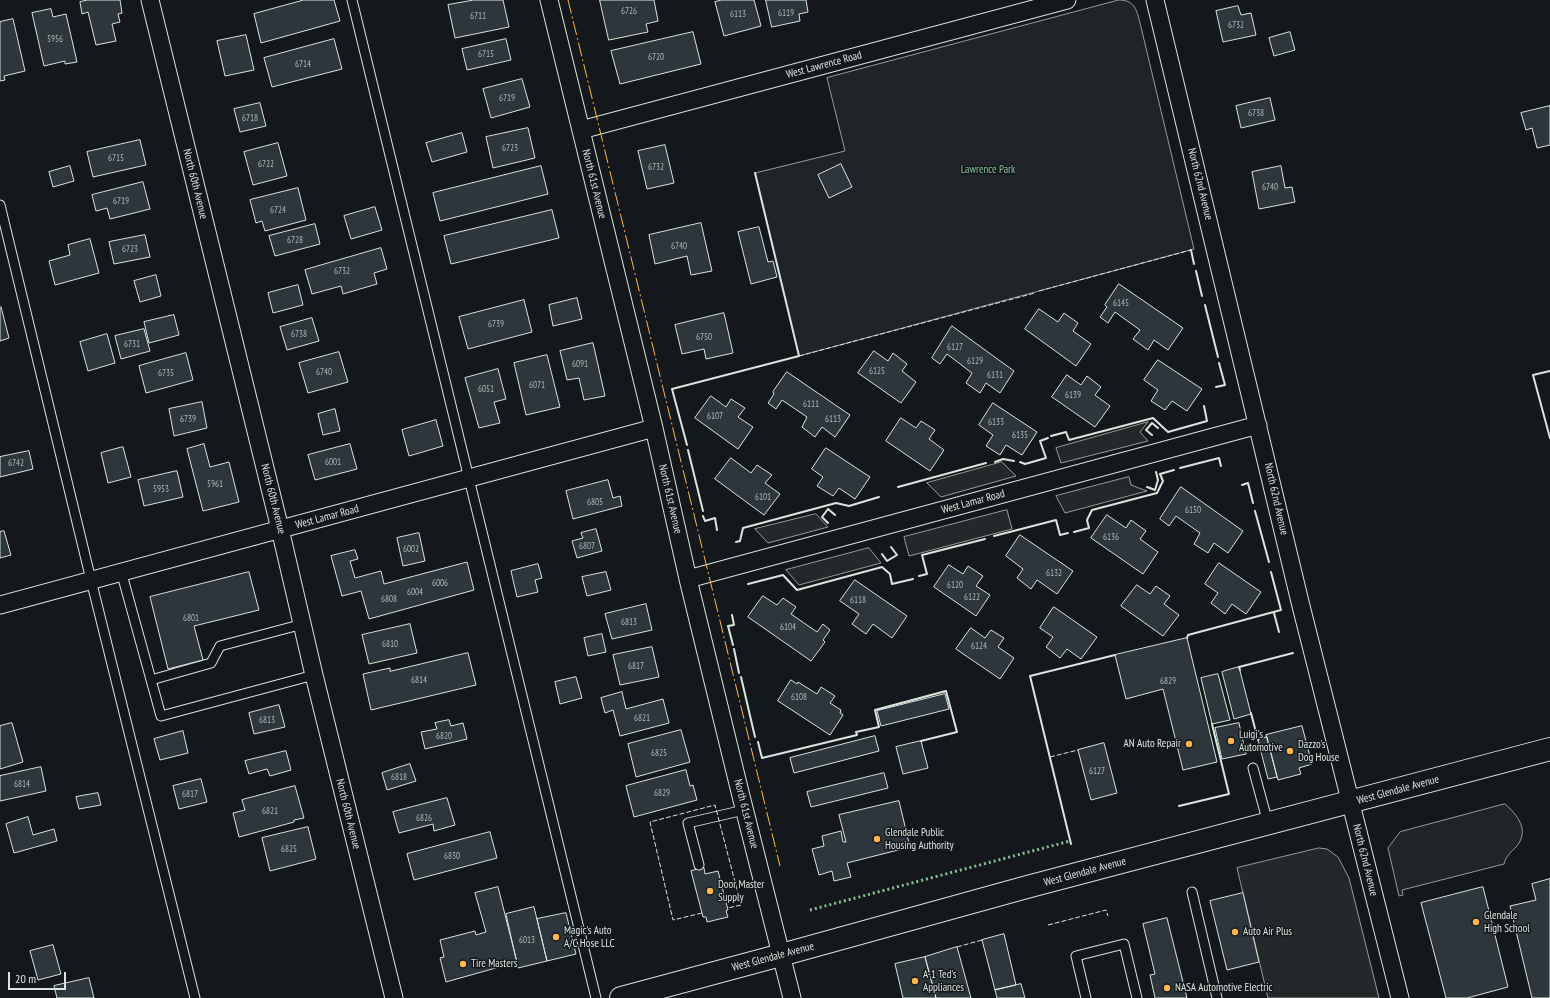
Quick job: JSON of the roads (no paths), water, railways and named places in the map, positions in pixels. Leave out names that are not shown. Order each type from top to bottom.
[{"type":"main road","name":"West Glendale Avenue","points":[[621,998],[781,956],[1027,887],[1550,749]]},
{"type":"street","name":"North 60th Avenue","points":[[150,0],[394,998]]},
{"type":"street","name":"North 61st Avenue","points":[[549,0],[654,428],[688,579],[744,810],[792,998]]},
{"type":"street","name":"West Lawrence Road","points":[[581,130],[1067,0]]},
{"type":"street","name":"North 62nd Avenue","points":[[1155,0],[1304,619],[1400,998]]},
{"type":"street","name":"West Lamar Road","points":[[688,579],[1258,425]]},
{"type":"street","name":"West Lamar Road","points":[[0,605],[121,571],[654,428]]},
{"type":"lane","points":[[352,0],[596,998]]},
{"type":"lane","points":[[0,205],[195,998]]},
{"type":"lane","points":[[121,571],[161,716],[314,675]]},
{"type":"lane","points":[[151,680],[211,663],[220,646],[303,624]]},
{"type":"lane","points":[[1253,768],[1268,824]]},
{"type":"lane","points":[[699,865],[688,824],[744,810]]},
{"type":"lane","points":[[1192,892],[1217,998]]},
{"type":"lane","points":[[1086,998],[1076,956],[1124,944],[1137,998]]},
{"type":"place","name":"Luigi's Automotive","points":[[1231,741]]},
{"type":"place","name":"AN Auto Repair","points":[[1189,744]]},
{"type":"place","name":"Dazzo's Dog House","points":[[1290,751]]},
{"type":"place","name":"Glendale Public Housing Authority","points":[[877,839]]},
{"type":"place","name":"Door Master Supply","points":[[710,891]]},
{"type":"place","name":"Glendale High School","points":[[1476,922]]},
{"type":"place","name":"Auto Air Plus","points":[[1235,932]]},
{"type":"place","name":"Magic's Auto A/C Hose LLC","points":[[556,937]]},
{"type":"place","name":"Tire Masters","points":[[463,964]]},
{"type":"place","name":"A-1 Ted's Appliances","points":[[915,981]]},
{"type":"place","name":"NASA Automotive Electric","points":[[1167,988]]},
{"type":"park label","name":"Lawrence Park","points":[[988,170]]}]
